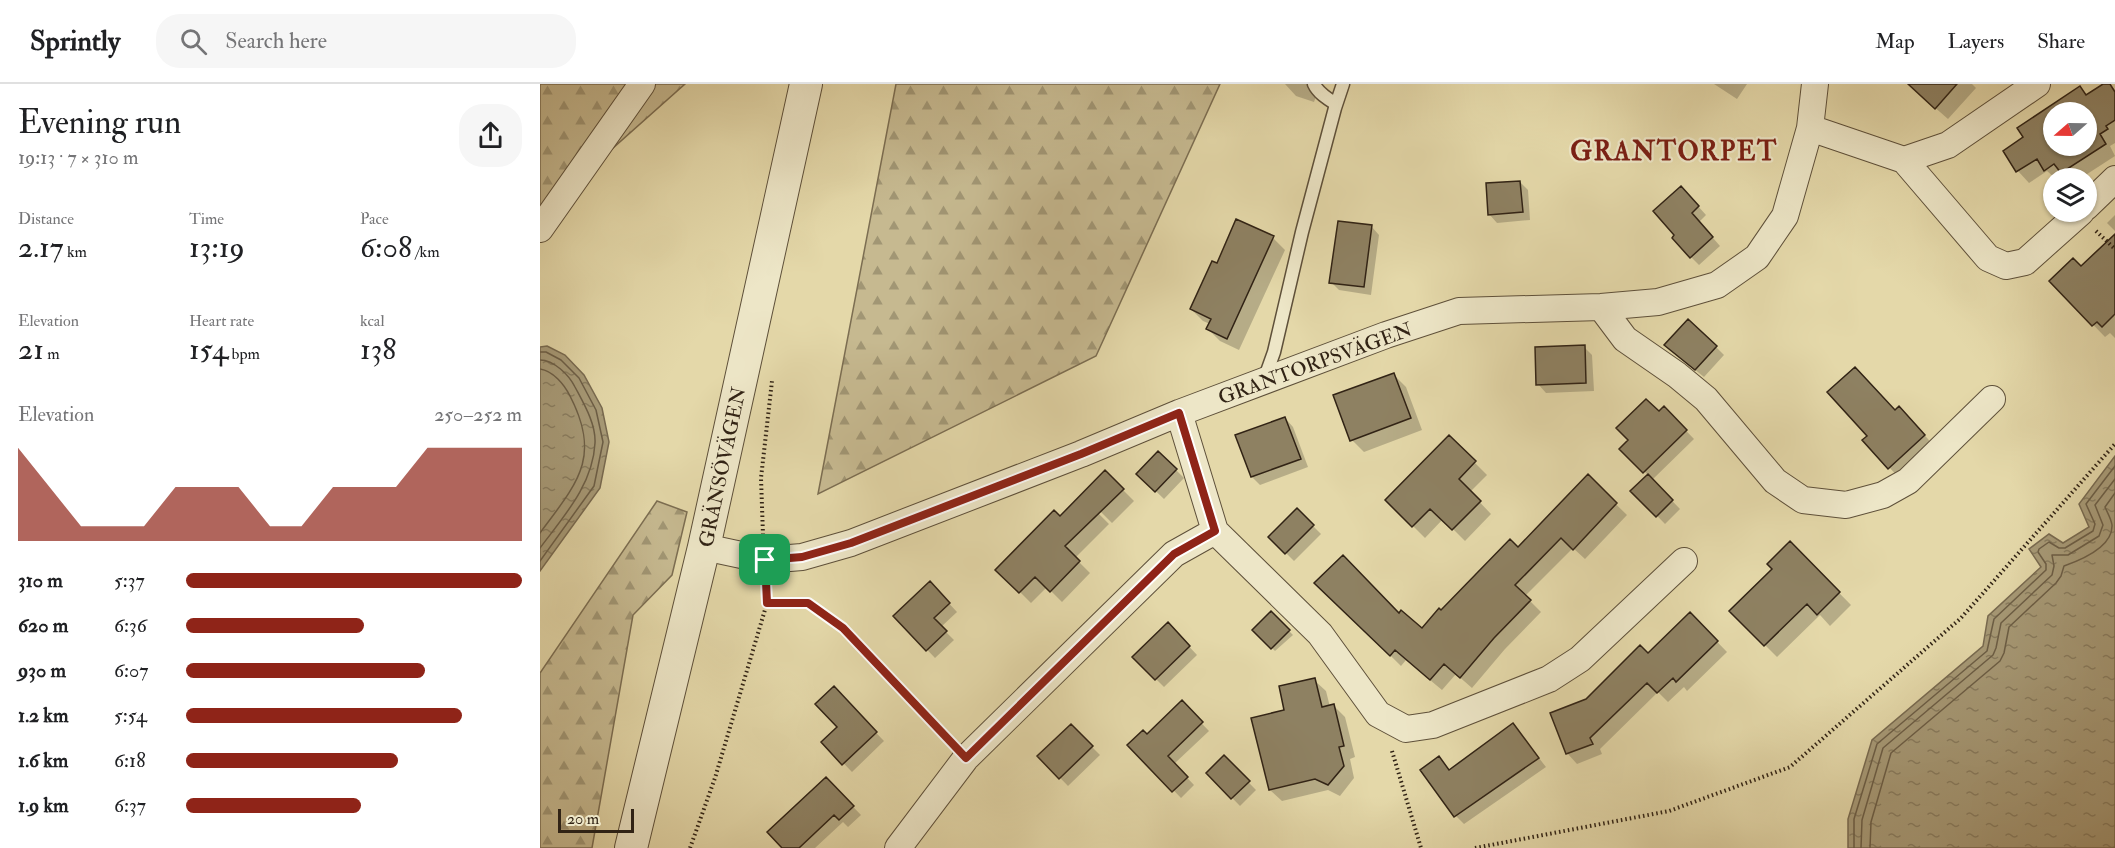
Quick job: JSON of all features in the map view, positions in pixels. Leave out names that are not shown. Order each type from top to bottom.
[{"type":"street","points":[[540,229],[642,84]]},
{"type":"street","name":"GRÄNSÖVÄGEN","points":[[631,848],[704,547],[806,84]]},
{"type":"street","name":"GRANTORPSVÄGEN","points":[[704,547],[765,560],[802,557],[851,543],[1081,454],[1179,413],[1386,335],[1459,311],[1658,303],[1717,285],[1757,257],[1785,216],[1810,128],[1815,84]]},
{"type":"street","points":[[1904,160],[1948,145],[2037,84]]},
{"type":"street","points":[[1810,128],[1904,160],[1988,258],[2006,266],[2025,262],[2070,222]]},
{"type":"street","points":[[2097,196],[2115,179]]},
{"type":"street","points":[[1601,307],[1625,339],[1677,375],[1706,399],[1775,481],[1803,500],[1846,505],[1883,495],[1908,482],[1992,399]]},
{"type":"street","points":[[1179,413],[1215,531],[1320,634],[1378,714],[1406,729],[1433,725],[1549,679],[1580,659],[1683,561]]},
{"type":"street","points":[[898,848],[966,758],[1174,554],[1215,531]]},
{"type":"lane","points":[[1314,84],[1321,93],[1336,104]]},
{"type":"lane","points":[[1263,381],[1274,352],[1299,243],[1343,84]]},
{"type":"path","points":[[690,848],[714,778],[767,603],[761,478],[773,372]]},
{"type":"path","points":[[1475,848],[1669,811],[1790,767],[1961,618],[2115,444]]},
{"type":"path","points":[[767,603],[808,603],[843,628],[966,758]]},
{"type":"path","points":[[1398,725],[1390,747],[1420,848]]},
{"type":"green space","points":[[540,84],[685,84],[540,213]]},
{"type":"green space","points":[[896,84],[1220,84],[1096,356],[818,494]]},
{"type":"green space","points":[[657,501],[687,512],[672,575],[633,615],[592,848],[540,848],[540,673]]},
{"type":"water","points":[[547,346],[565,355],[584,375],[602,408],[609,442],[600,488],[540,571],[540,347]]},
{"type":"water","points":[[2115,456],[2115,848],[1848,848],[1848,819],[1872,740],[1983,646],[1988,616],[2041,567],[2029,549],[2049,534],[2063,543],[2089,527],[2079,504]]},
{"type":"building","points":[[1908,84],[1957,84],[1935,109]]},
{"type":"building","points":[[2103,84],[2110,84],[2115,92],[2115,120],[2106,126],[2108,129],[2100,134],[2106,144],[2097,150],[2097,102],[2056,102],[2080,86],[2086,95]]},
{"type":"building","points":[[2043,111],[2043,156],[2087,156],[2069,168],[2057,168],[2054,164],[2043,169],[2037,159],[2016,172],[2003,151],[2023,137],[2017,128]]},
{"type":"building","points":[[1520,181],[1523,212],[1488,215],[1486,183]]},
{"type":"building","points":[[1681,186],[1699,206],[1692,213],[1713,237],[1690,258],[1653,211]]},
{"type":"building","points":[[1236,219],[1274,236],[1227,339],[1206,329],[1211,319],[1190,309],[1212,261],[1217,263]]},
{"type":"building","points":[[1338,221],[1372,225],[1364,287],[1329,283]]},
{"type":"building","points":[[2115,234],[2115,314],[2102,327],[2097,322],[2092,326],[2049,281],[2073,258],[2081,266]]},
{"type":"building","points":[[1688,319],[1717,346],[1695,370],[1664,345]]},
{"type":"building","points":[[1585,345],[1586,383],[1536,385],[1535,347]]},
{"type":"building","points":[[1855,367],[1895,410],[1899,406],[1925,435],[1888,469],[1862,440],[1867,436],[1827,392]]},
{"type":"building","points":[[1394,373],[1411,418],[1350,441],[1333,395]]},
{"type":"building","points":[[1646,399],[1659,411],[1664,406],[1687,430],[1643,473],[1619,449],[1628,440],[1616,428]]},
{"type":"building","points":[[1285,417],[1301,459],[1251,477],[1235,435]]},
{"type":"building","points":[[1449,435],[1476,461],[1459,479],[1481,501],[1452,530],[1430,509],[1412,527],[1385,500]]},
{"type":"building","points":[[1158,451],[1177,469],[1155,492],[1136,474]]},
{"type":"building","points":[[1105,470],[1124,489],[1065,546],[1080,561],[1050,592],[1035,577],[1019,593],[995,570],[1054,510],[1060,516]]},
{"type":"building","points":[[1588,474],[1617,503],[1573,550],[1561,538],[1515,585],[1531,600],[1460,678],[1444,664],[1430,680],[1395,650],[1390,656],[1314,583],[1343,555],[1399,613],[1401,610],[1422,628],[1439,608],[1441,610],[1510,539],[1518,547]]},
{"type":"building","points":[[1648,474],[1673,500],[1656,517],[1630,491]]},
{"type":"building","points":[[1297,508],[1314,525],[1285,554],[1268,537]]},
{"type":"building","points":[[1790,541],[1840,592],[1817,615],[1807,604],[1764,646],[1729,611],[1772,569],[1767,564]]},
{"type":"building","points":[[930,581],[950,603],[934,618],[947,631],[926,651],[893,616]]},
{"type":"building","points":[[1271,611],[1290,630],[1271,649],[1252,630]]},
{"type":"building","points":[[1690,612],[1718,641],[1676,682],[1673,678],[1657,693],[1647,683],[1590,738],[1593,744],[1566,754],[1550,713],[1586,699],[1640,645],[1648,653]]},
{"type":"building","points":[[1168,622],[1190,646],[1155,680],[1132,657]]},
{"type":"building","points":[[1315,678],[1322,707],[1334,704],[1344,746],[1339,747],[1344,766],[1328,785],[1315,779],[1269,790],[1251,718],[1284,710],[1279,686]]},
{"type":"building","points":[[834,686],[877,732],[842,765],[821,742],[837,727],[815,704]]},
{"type":"building","points":[[1182,700],[1203,722],[1168,756],[1188,777],[1172,792],[1127,745],[1143,730],[1147,734]]},
{"type":"building","points":[[1513,723],[1539,758],[1454,817],[1420,770],[1439,756],[1449,770]]},
{"type":"building","points":[[1071,724],[1093,746],[1059,779],[1037,756]]},
{"type":"building","points":[[1224,755],[1250,781],[1231,799],[1206,773]]},
{"type":"building","points":[[826,777],[854,806],[839,820],[834,815],[799,848],[782,848],[767,832]]},
{"type":"district","name":"GRANTORPET","points":[[1674,151]]},
{"type":"route","points":[[1179,413],[1215,531],[1174,554],[966,758],[843,628],[808,603],[767,603],[765,560],[802,557],[851,543],[1081,454],[1179,413]]}]
